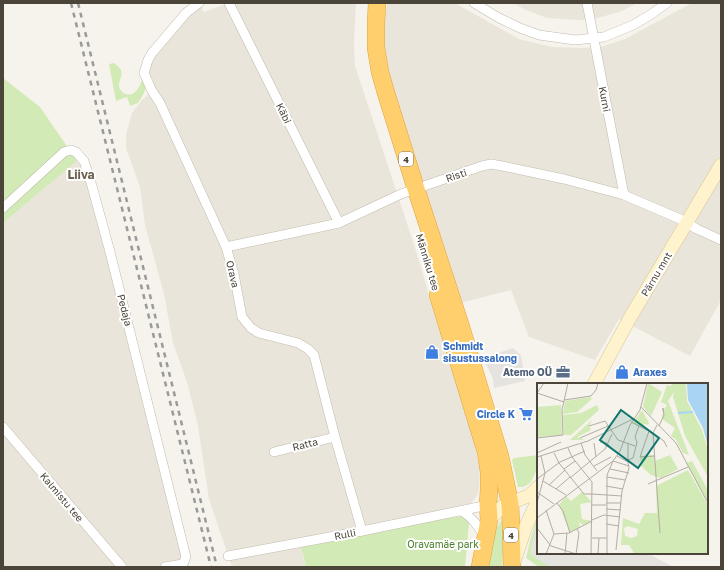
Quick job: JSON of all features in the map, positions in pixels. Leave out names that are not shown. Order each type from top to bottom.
[{"type":"highway","name":"Männiku tee","points":[[368,3],[367,47],[374,86],[461,327],[500,456],[507,488],[497,509]]},
{"type":"highway","name":"Männiku tee","points":[[377,3],[376,48],[380,72],[411,191]]},
{"type":"highway","name":"4","points":[[480,567],[486,537],[497,509],[511,524],[512,567]]},
{"type":"main road","name":"Pärnu mnt","points":[[595,383],[631,316],[721,165]]},
{"type":"main road","points":[[497,509],[528,496],[537,488]]},
{"type":"main road","points":[[512,567],[526,526],[537,502]]},
{"type":"street","name":"Orava","points":[[199,3],[186,13],[152,53],[148,60],[144,74],[152,91],[160,103],[226,247],[234,274],[242,317],[251,328],[259,333],[298,343],[308,348],[314,354],[335,437],[362,531]]},
{"type":"street","name":"Käbi","points":[[229,3],[339,223]]},
{"type":"street","points":[[474,3],[499,18],[539,35],[575,40],[604,37],[650,16],[667,3]]},
{"type":"street","name":"Kurni","points":[[587,3],[624,195]]},
{"type":"street","name":"Pedaja","points":[[3,208],[64,152],[71,150],[76,152],[84,161],[110,252],[186,557],[183,564],[165,567]]},
{"type":"street","name":"Risti","points":[[226,247],[339,223],[411,191],[491,164],[564,179],[624,195],[680,219],[721,240]]},
{"type":"street","name":"Kalmistu tee","points":[[3,427],[122,567]]},
{"type":"street","name":"Ratta","points":[[274,452],[335,437]]},
{"type":"street","name":"Rulli","points":[[228,556],[462,511],[497,509]]},
{"type":"street","points":[[462,511],[472,519],[486,537]]},
{"type":"shaded area","points":[[228,3],[356,3],[354,44],[355,66],[421,267],[470,428],[480,467],[479,489],[477,496],[471,503],[362,531],[302,553],[306,567],[232,567],[209,499],[198,426],[187,382],[173,343],[164,294],[145,225],[140,187],[126,148],[126,135],[132,113],[142,100],[152,91],[144,73],[168,34],[201,7],[204,12]]},
{"type":"shaded area","points":[[388,3],[455,3],[519,39],[552,47],[583,48],[601,47],[625,39],[692,3],[721,3],[721,300],[690,356],[619,319],[595,360],[529,337],[511,290],[460,303],[395,97],[387,62],[384,38],[385,12]]},
{"type":"shaded area","points":[[513,3],[637,3],[622,11],[598,18],[580,20],[547,18]]},
{"type":"shaded area","points":[[77,161],[89,176],[173,515],[189,567],[3,567],[3,223]]},
{"type":"shaded area","points":[[513,348],[521,355],[525,381],[494,388],[493,379],[484,359]]},
{"type":"shaded area","points":[[537,526],[537,554],[649,554],[673,567],[551,567],[533,556],[531,553]]},
{"type":"green space","points":[[114,63],[121,70],[122,74],[119,86],[121,91],[129,95],[134,93],[142,80],[146,86],[138,103],[130,106],[127,97],[116,101],[109,64]]},
{"type":"green space","points":[[3,78],[40,107],[77,161],[3,223]]},
{"type":"green space","points":[[537,455],[537,469],[531,482],[523,487],[518,487],[512,460],[514,458]]},
{"type":"green space","name":"Oravamäe park","points":[[463,516],[469,523],[465,567],[306,567],[300,543],[362,531]]},
{"type":"green space","points":[[537,518],[531,553],[533,556],[551,567],[539,567],[526,558]]},
{"type":"green space","points":[[503,519],[504,539],[502,567],[489,567],[494,535]]},
{"type":"railway","points":[[71,3],[211,567]]},
{"type":"railway","points":[[78,3],[217,567]]},
{"type":"place","name":"Schmidt sisustussalong","points":[[432,352]]},
{"type":"place","name":"Atemo OÜ","points":[[563,372]]},
{"type":"place","name":"Araxes","points":[[622,372]]},
{"type":"place","name":"Circle K","points":[[526,414]]},
{"type":"district","name":"Liiva","points":[[81,174]]}]
